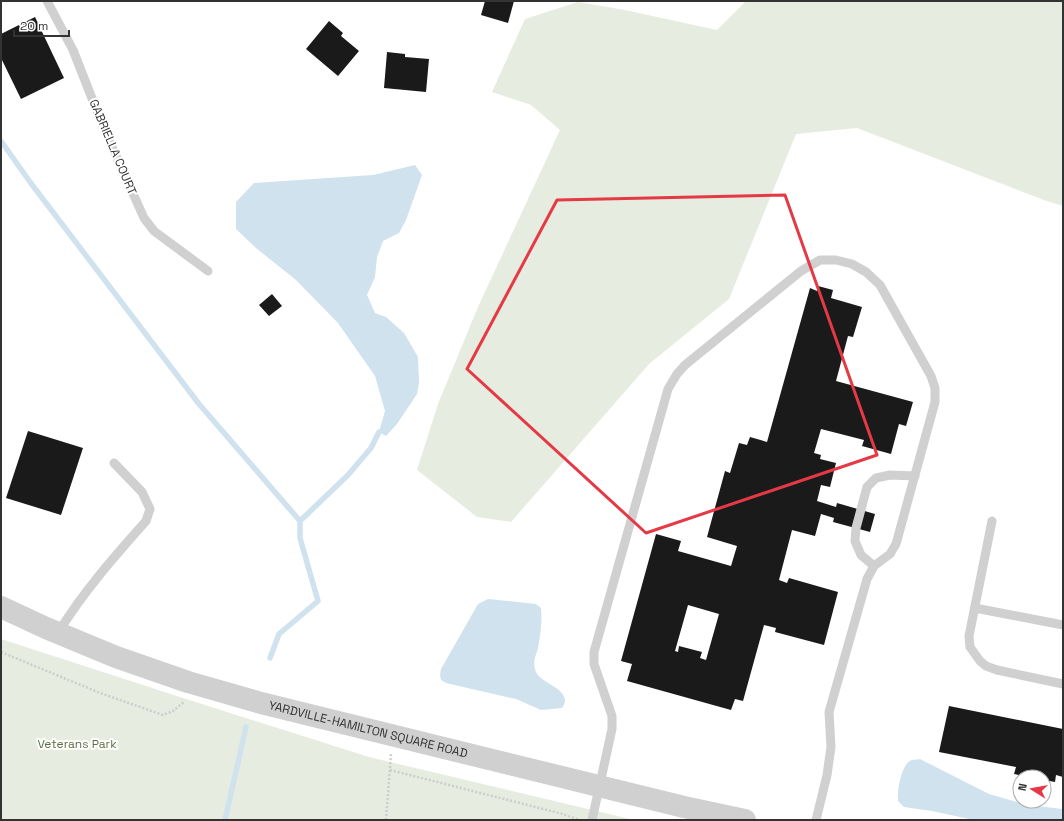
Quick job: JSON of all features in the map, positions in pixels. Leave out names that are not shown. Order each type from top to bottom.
[{"type":"street","name":"YARDVILLE-HAMILTON SQUARE ROAD","points":[[1,607],[116,657],[190,683],[261,703],[393,736],[745,820]]},
{"type":"lane","name":"GABRIELLA COURT","points":[[47,1],[73,50],[104,129],[144,218],[154,231],[208,271]]},
{"type":"lane","points":[[592,820],[612,729],[612,716],[594,664],[594,652],[668,388],[685,365],[801,271],[820,260],[836,260],[852,264],[866,272],[880,285],[931,376],[935,388],[935,402],[896,544],[890,554],[874,566],[867,579],[829,712],[831,747],[827,775],[816,820]]},
{"type":"lane","points":[[58,633],[93,582],[146,521],[150,509],[142,492],[114,463]]},
{"type":"lane","points":[[874,566],[861,555],[855,541],[856,528],[867,487],[876,478],[890,475],[915,476]]},
{"type":"lane","points":[[992,521],[969,636],[970,647],[980,661],[986,666],[996,670],[1063,684]]},
{"type":"lane","points":[[975,608],[1063,625]]},
{"type":"path","points":[[1,652],[100,693],[163,715],[180,706],[184,701],[190,683]]},
{"type":"path","points":[[386,820],[393,736]]},
{"type":"path","points":[[390,770],[563,814],[580,820]]},
{"type":"highlighted area","points":[[785,195],[877,455],[646,533],[467,369],[557,200]]},
{"type":"green space","points":[[746,1],[1063,1],[1063,206],[857,128],[796,134],[729,299],[649,364],[511,522],[477,517],[417,470],[438,404],[478,307],[560,130],[531,105],[492,92],[525,19],[578,2],[625,10],[717,30]]},
{"type":"green space","name":"Veterans Park","points":[[1,639],[369,757],[634,820],[1,820]]},
{"type":"water","points":[[415,165],[422,175],[406,220],[399,233],[383,241],[377,257],[375,277],[367,295],[375,313],[386,317],[404,333],[418,357],[419,383],[417,394],[397,424],[386,436],[379,432],[385,411],[375,376],[338,323],[296,280],[256,248],[236,229],[236,202],[254,183],[373,175]]},
{"type":"water","points":[[488,599],[536,604],[541,608],[541,629],[534,664],[536,672],[539,676],[561,692],[564,696],[565,702],[562,708],[541,710],[516,699],[446,683],[441,680],[441,669],[478,604]]},
{"type":"water","points":[[920,759],[989,794],[1012,800],[1012,809],[1052,809],[1052,808],[1063,809],[1063,820],[974,820],[904,807],[898,801],[899,786],[904,768],[912,760]]},
{"type":"building","points":[[485,1],[514,1],[508,23],[481,15]]},
{"type":"building","points":[[35,17],[64,78],[21,99],[1,58],[1,34]]},
{"type":"building","points":[[329,21],[343,33],[341,36],[359,51],[338,76],[306,49]]},
{"type":"building","points":[[387,52],[405,54],[405,57],[429,59],[426,92],[384,88]]},
{"type":"building","points":[[818,286],[833,290],[831,298],[862,307],[853,337],[848,336],[836,381],[913,402],[906,426],[899,424],[891,454],[862,446],[864,440],[821,429],[814,453],[821,455],[820,459],[836,463],[830,487],[821,485],[817,501],[836,507],[837,503],[875,514],[870,532],[833,522],[834,518],[821,514],[815,536],[792,530],[779,580],[787,583],[789,578],[838,592],[824,645],[775,632],[776,628],[764,625],[743,701],[735,699],[731,710],[627,681],[632,664],[621,661],[656,534],[681,541],[678,551],[731,566],[737,546],[707,537],[725,471],[730,473],[739,443],[747,445],[750,437],[767,442],[810,288],[817,291]],"holes":[[[688,605],[719,614],[706,660],[700,658],[702,652],[679,646],[678,652],[675,651]]]},
{"type":"building","points":[[272,294],[282,306],[269,316],[259,305]]},
{"type":"building","points":[[28,431],[83,448],[61,515],[6,498]]},
{"type":"building","points":[[949,706],[1063,729],[1063,777],[1056,775],[1055,782],[1052,781],[1052,769],[1015,769],[1016,767],[939,752]]},
{"type":"waterway","points":[[1,141],[30,182],[199,404],[300,521]]},
{"type":"waterway","points":[[270,658],[279,634],[318,601],[300,538],[300,521],[348,475],[371,448],[379,432]]},
{"type":"waterway","points":[[225,820],[246,727]]}]
